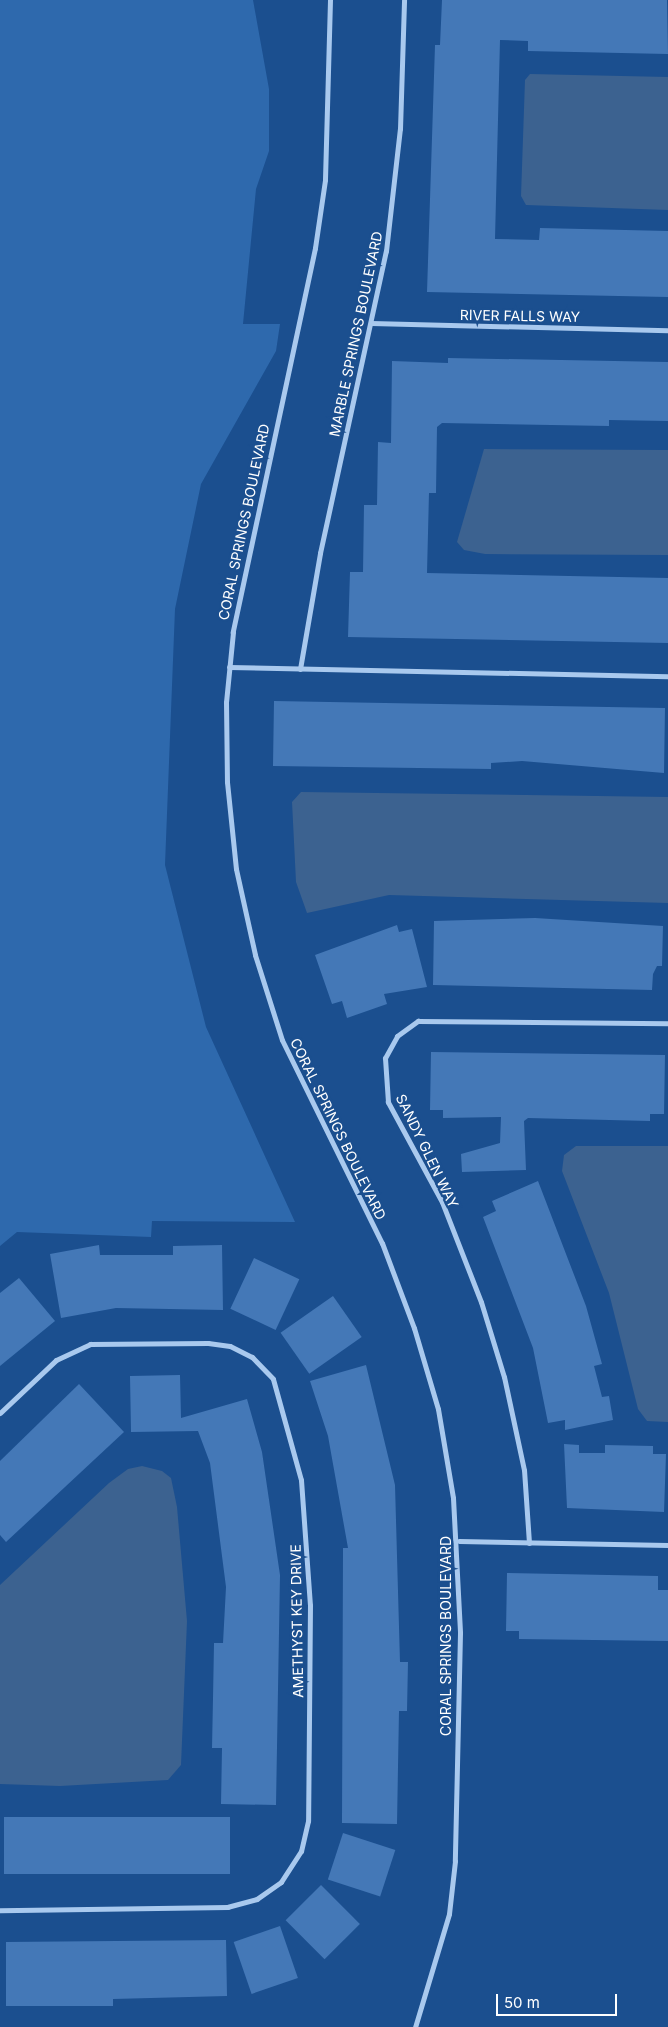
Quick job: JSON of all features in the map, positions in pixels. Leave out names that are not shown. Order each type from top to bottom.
[{"type":"street","name":"CORAL SPRINGS BOULEVARD","points":[[330,0],[324,180],[315,248],[244,561],[230,667],[227,782],[236,868],[255,955],[282,1040],[382,1243],[414,1328],[438,1409],[459,1541],[455,1861],[449,1914],[415,2027]]},
{"type":"street","name":"MARBLE SPRINGS BOULEVARD","points":[[300,668],[320,553],[371,323],[396,175],[404,0]]},
{"type":"street","name":"RIVER FALLS WAY","points":[[371,323],[668,330]]},
{"type":"street","points":[[230,667],[668,676]]},
{"type":"street","name":"SANDY GLEN WAY","points":[[529,1542],[524,1470],[504,1377],[481,1302],[442,1202],[388,1102],[385,1058],[397,1036],[418,1021],[439,1019],[668,1023]]},
{"type":"street","name":"AMETHYST KEY DRIVE","points":[[0,1413],[56,1360],[90,1344],[208,1343],[230,1346],[252,1357],[273,1379],[301,1480],[310,1605],[308,1821],[301,1851],[281,1882],[258,1899],[228,1908],[0,1910]]},
{"type":"street","points":[[459,1541],[668,1545]]},
{"type":"shaded area","points":[[0,0],[253,0],[269,89],[269,151],[256,189],[243,324],[280,324],[276,351],[201,484],[175,609],[165,865],[206,1027],[295,1222],[152,1221],[151,1237],[17,1232],[0,1246]]},
{"type":"shaded area","points":[[530,74],[668,77],[668,210],[526,205],[521,196],[525,80]]},
{"type":"shaded area","points":[[484,449],[668,450],[668,555],[485,554],[464,550],[457,542]]},
{"type":"shaded area","points":[[301,792],[668,797],[668,903],[389,895],[307,913],[296,882],[292,802]]},
{"type":"shaded area","points":[[576,1146],[668,1146],[668,1422],[647,1421],[638,1409],[609,1293],[562,1171],[564,1155]]},
{"type":"shaded area","points":[[142,1466],[162,1471],[171,1478],[177,1507],[187,1621],[181,1765],[168,1780],[60,1786],[0,1784],[0,1585],[109,1483],[128,1469]]},
{"type":"building","points":[[442,0],[667,0],[668,54],[528,51],[528,41],[500,40],[495,239],[539,240],[540,228],[668,231],[668,297],[427,292],[435,45],[440,45]]},
{"type":"building","points":[[448,358],[668,362],[668,421],[609,420],[609,426],[442,423],[437,427],[436,493],[429,493],[427,573],[668,578],[668,643],[348,637],[350,572],[363,572],[364,505],[377,505],[378,442],[391,443],[392,361],[448,363]]},
{"type":"building","points":[[274,701],[665,708],[664,773],[522,761],[491,763],[491,769],[273,766]]},
{"type":"building","points":[[535,918],[663,926],[662,966],[657,966],[653,974],[652,990],[433,985],[434,921]]},
{"type":"building","points":[[397,925],[399,932],[412,929],[427,987],[384,994],[387,1004],[347,1018],[342,1001],[332,1004],[315,955]]},
{"type":"building","points":[[431,1052],[665,1055],[664,1114],[650,1114],[650,1121],[528,1118],[524,1121],[526,1170],[462,1172],[461,1154],[500,1143],[501,1117],[443,1118],[443,1110],[430,1110]]},
{"type":"building","points":[[538,1181],[586,1306],[602,1364],[594,1366],[602,1397],[609,1396],[613,1420],[565,1430],[565,1420],[548,1423],[533,1348],[483,1217],[496,1211],[492,1201]]},
{"type":"building","points":[[99,1245],[100,1255],[173,1255],[173,1246],[222,1245],[223,1310],[116,1308],[61,1318],[50,1254]]},
{"type":"building","points":[[254,1258],[299,1279],[276,1330],[230,1309]]},
{"type":"building","points":[[19,1278],[55,1321],[0,1366],[0,1293]]},
{"type":"building","points":[[333,1296],[362,1337],[309,1374],[281,1333]]},
{"type":"building","points":[[366,1365],[395,1485],[400,1662],[408,1662],[407,1711],[399,1711],[397,1824],[342,1823],[343,1548],[348,1548],[328,1436],[310,1381]]},
{"type":"building","points":[[180,1375],[181,1418],[247,1399],[262,1452],[280,1575],[276,1805],[221,1804],[222,1748],[212,1748],[214,1643],[223,1643],[226,1587],[210,1463],[198,1431],[131,1432],[130,1376]]},
{"type":"building","points":[[79,1384],[124,1432],[6,1542],[0,1535],[0,1461]]},
{"type":"building","points":[[564,1444],[579,1445],[579,1453],[605,1453],[605,1445],[653,1446],[653,1454],[666,1454],[664,1512],[567,1508]]},
{"type":"building","points":[[507,1573],[658,1576],[658,1590],[668,1590],[668,1641],[519,1639],[519,1631],[506,1631]]},
{"type":"building","points":[[4,1817],[230,1817],[230,1874],[4,1874]]},
{"type":"building","points":[[343,1833],[395,1850],[380,1897],[328,1880]]},
{"type":"building","points":[[321,1885],[360,1924],[325,1959],[286,1920]]},
{"type":"building","points":[[280,1926],[298,1978],[252,1994],[234,1942]]},
{"type":"building","points":[[226,1940],[227,1996],[113,1999],[113,2006],[6,2006],[6,1942]]}]
